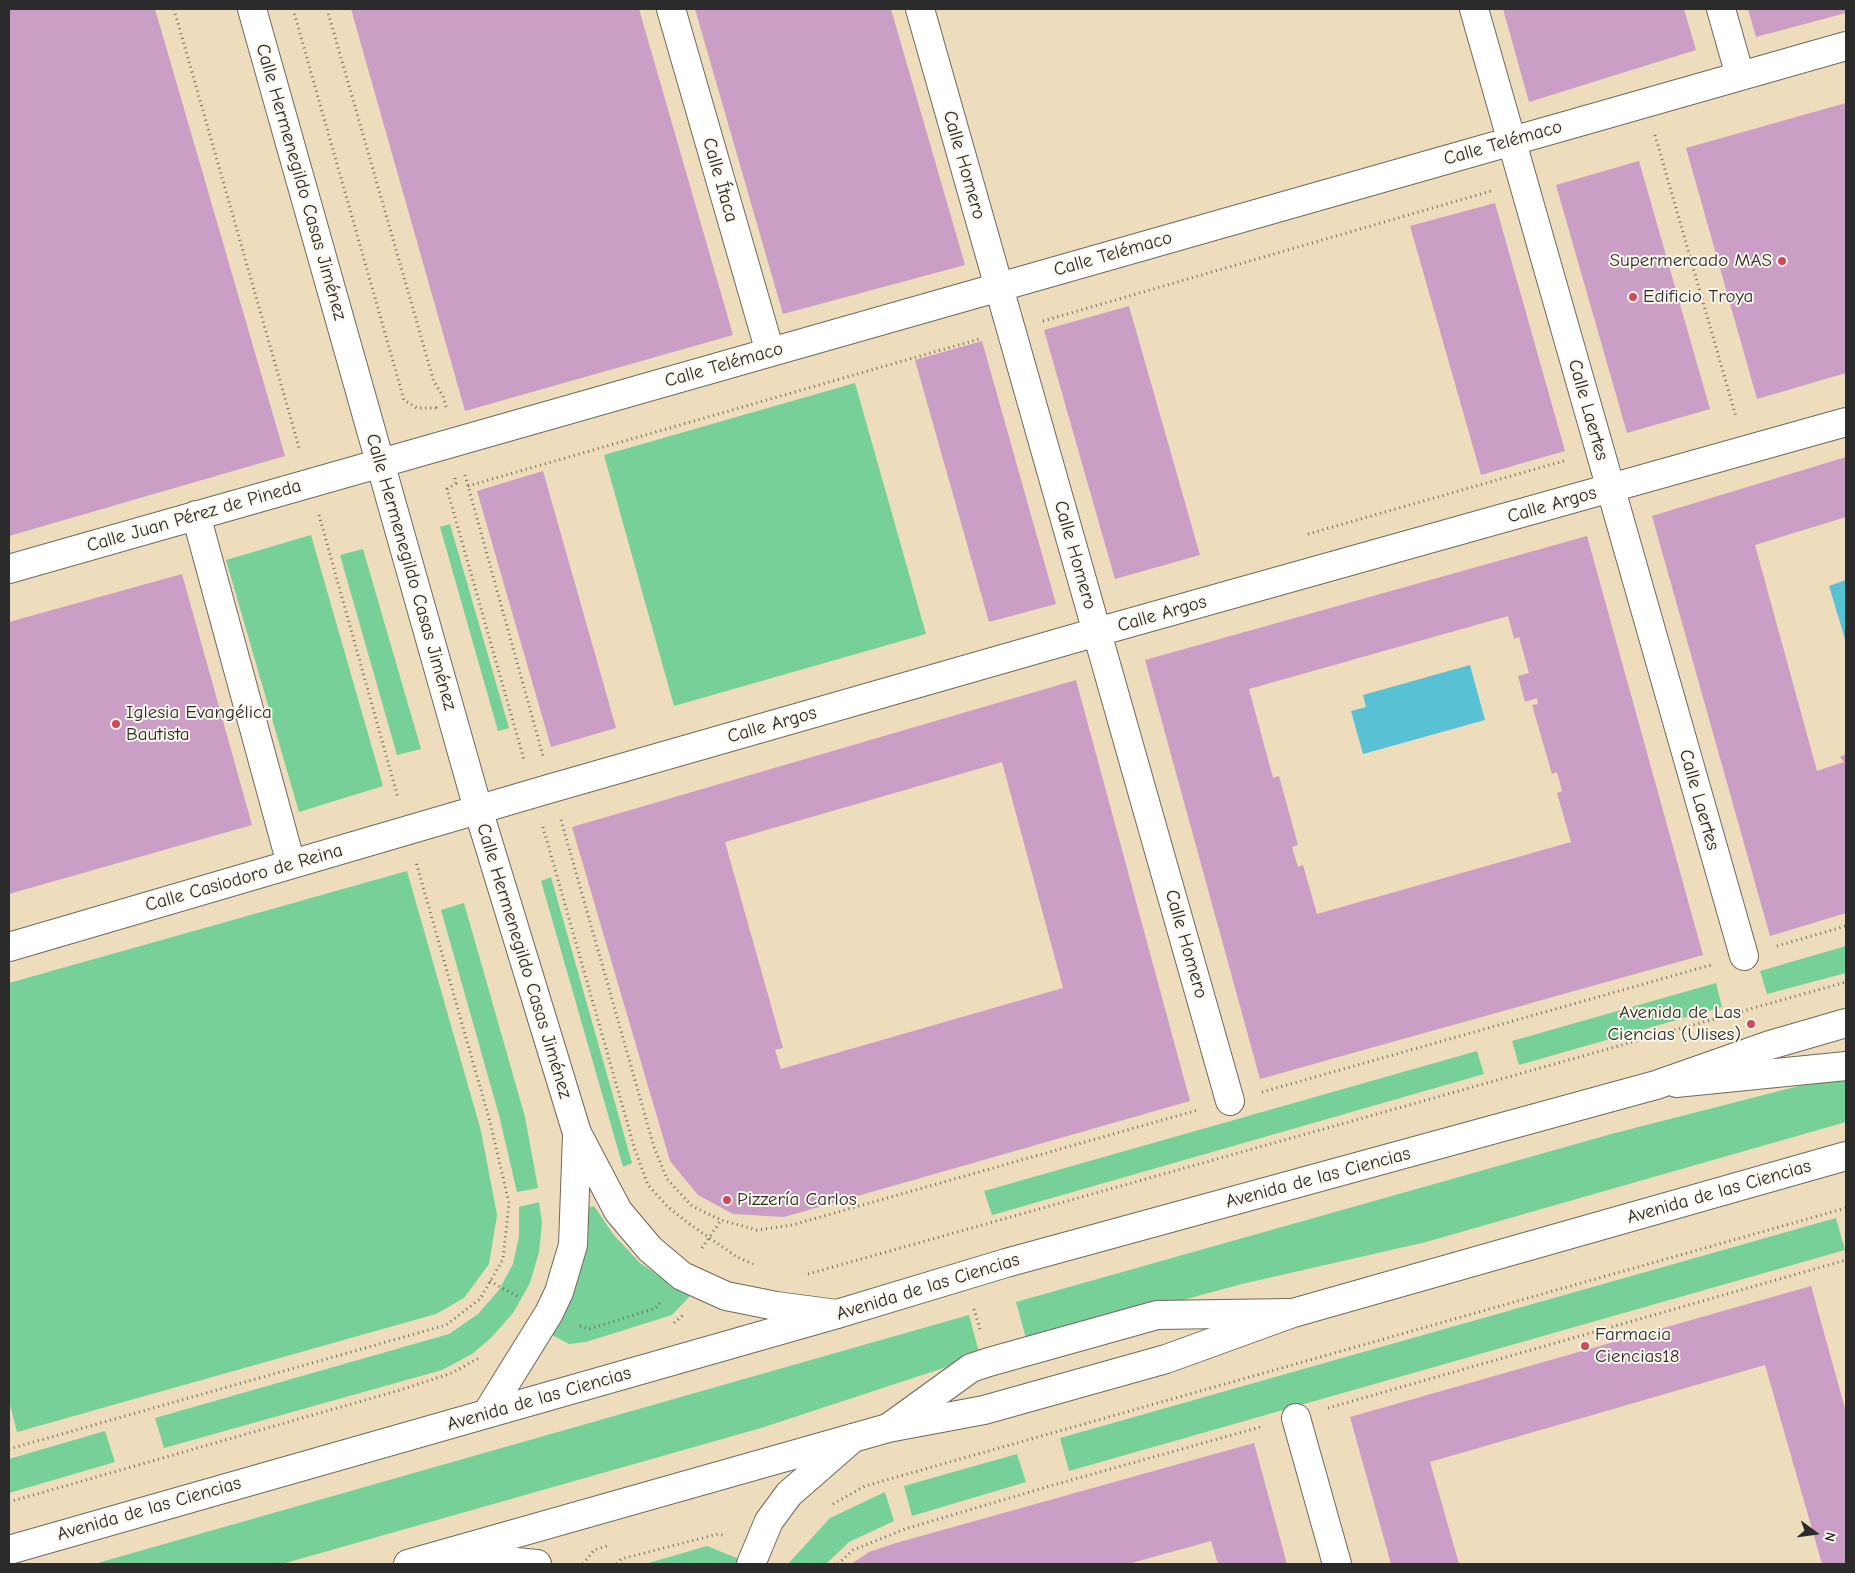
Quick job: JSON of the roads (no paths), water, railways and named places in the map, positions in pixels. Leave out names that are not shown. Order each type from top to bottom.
[{"type":"street","name":"Calle Hermenegildo Casas Jiménez","points":[[252,9],[478,809],[577,1133],[618,1211],[650,1249],[682,1276],[726,1296],[776,1306],[837,1314]]},
{"type":"street","name":"Calle Ítaca","points":[[671,9],[770,352]]},
{"type":"street","name":"Calle Homero","points":[[920,9],[1230,1101]]},
{"type":"street","name":"Calle Laertes","points":[[1474,9],[1744,956]]},
{"type":"street","points":[[1721,9],[1740,76]]},
{"type":"street","name":"Calle Telémaco","points":[[380,463],[1846,46]]},
{"type":"street","name":"Calle Argos","points":[[478,809],[1097,632],[1846,422]]},
{"type":"street","name":"Calle Juan Pérez de Pineda","points":[[9,569],[380,463]]},
{"type":"street","points":[[196,516],[292,864]]},
{"type":"street","name":"Calle Casiodoro de Reina","points":[[9,947],[478,809]]},
{"type":"street","name":"Avenida de las Ciencias","points":[[9,1550],[837,1314],[1006,1263],[1656,1085],[1770,1045],[1846,1023]]},
{"type":"street","points":[[1656,1085],[1846,1066]]},
{"type":"street","name":"Calle Hermenegildo Casas Jiménez","points":[[487,1413],[549,1313],[559,1292],[573,1245],[577,1133]]},
{"type":"street","name":"Avenida de las Ciencias","points":[[408,1564],[888,1428],[984,1410],[1157,1362],[1293,1313],[1846,1156]]},
{"type":"street","points":[[888,1428],[971,1368],[980,1365],[1157,1315],[1293,1313]]},
{"type":"street","points":[[1296,1418],[1337,1564]]},
{"type":"street","points":[[754,1556],[769,1521],[789,1494],[854,1438]]},
{"type":"street","points":[[441,1555],[537,1564]]},
{"type":"water","points":[[1846,580],[1846,639],[1845,639],[1829,586]]},
{"type":"water","points":[[1470,665],[1485,720],[1363,754],[1351,711],[1366,707],[1363,695]]},
{"type":"place","name":"Supermercado MAS","points":[[1782,261]]},
{"type":"place","name":"Edificio Troya","points":[[1633,297]]},
{"type":"place","name":"Iglesia Evangélica Bautista","points":[[116,724]]},
{"type":"place","name":"Avenida de Las Ciencias (Ulises)","points":[[1751,1024]]},
{"type":"place","name":"Pizzería Carlos","points":[[727,1200]]},
{"type":"place","name":"Farmacia Ciencias18","points":[[1585,1346]]}]
